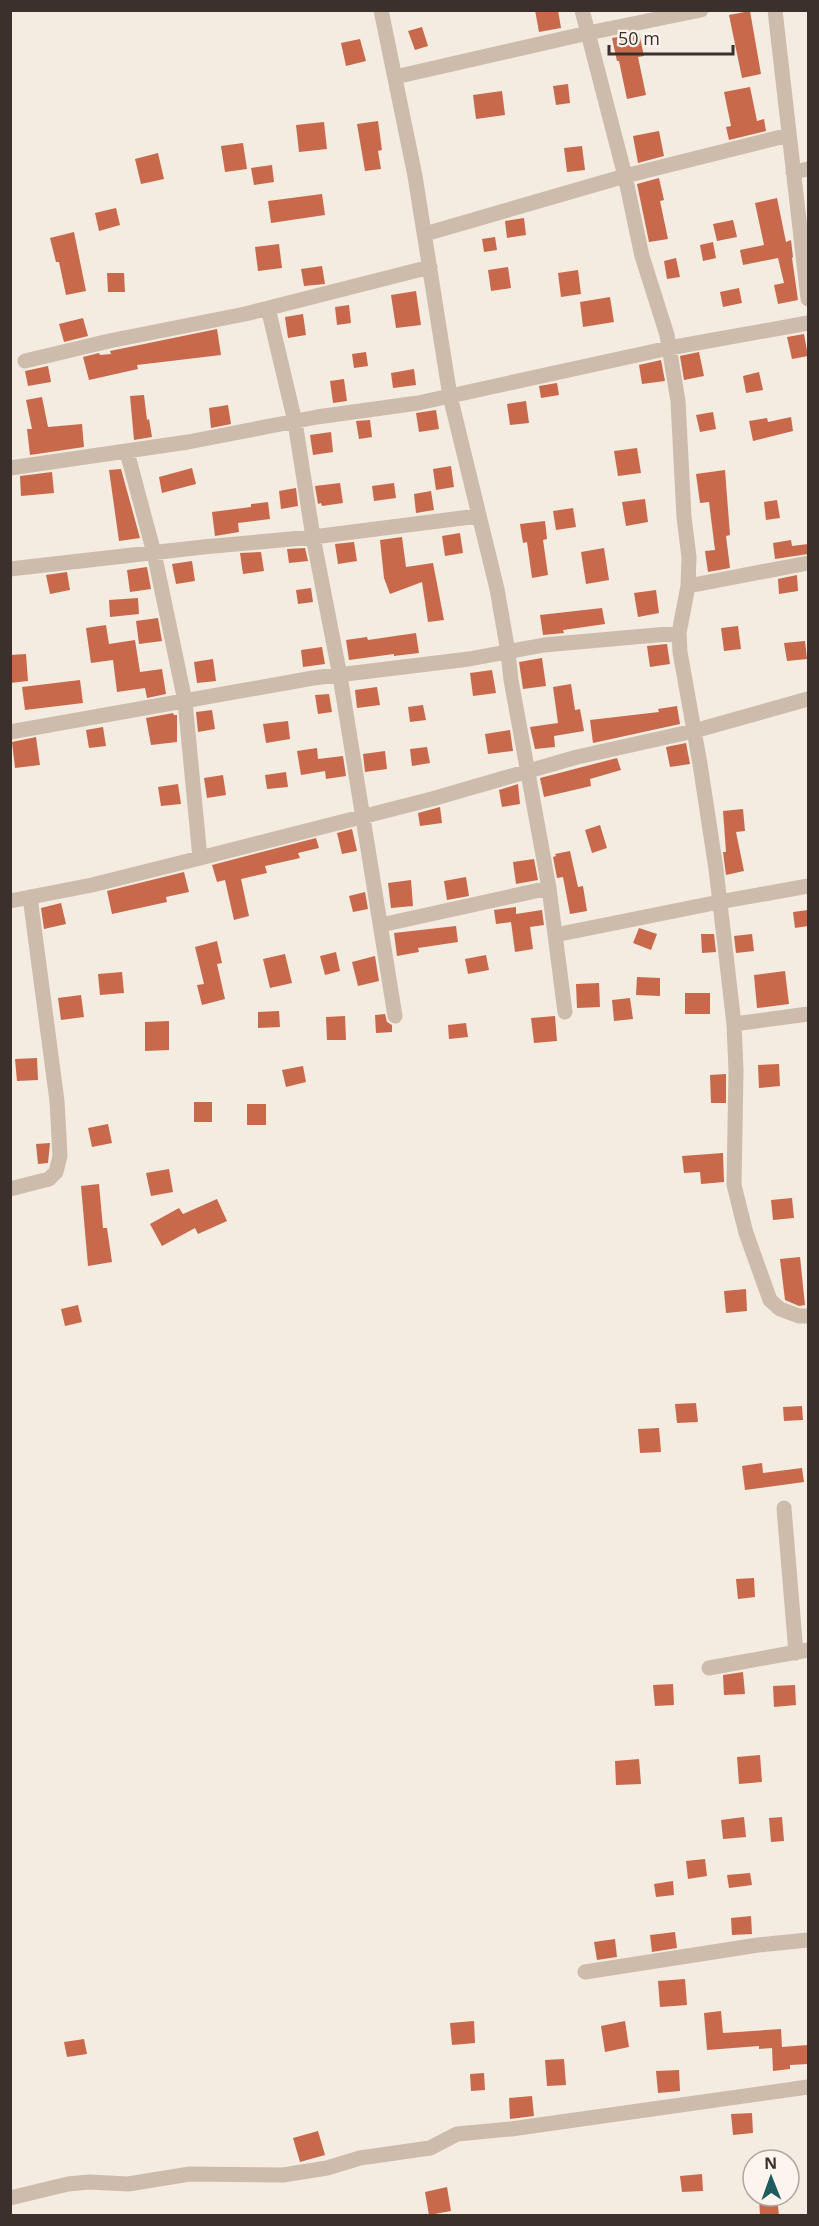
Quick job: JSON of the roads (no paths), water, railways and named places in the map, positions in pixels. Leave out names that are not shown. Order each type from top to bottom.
[{"type":"street","points":[[381,10],[425,234],[450,396],[497,589],[549,888],[565,1012]]},
{"type":"street","points":[[582,10],[625,176],[642,256],[658,303],[678,401],[684,517],[689,558],[688,586],[679,633],[680,652],[719,902],[734,1024],[736,1071],[734,1185],[746,1233],[770,1300],[780,1309],[799,1316],[808,1316]]},
{"type":"street","points":[[395,76],[701,10]]},
{"type":"street","points":[[775,10],[808,299]]},
{"type":"street","points":[[425,234],[625,176],[789,135]]},
{"type":"street","points":[[793,172],[808,169]]},
{"type":"street","points":[[25,361],[268,308],[430,267]]},
{"type":"street","points":[[268,308],[295,422],[313,537],[340,676],[395,1016]]},
{"type":"street","points":[[10,468],[126,452],[450,396],[669,348],[808,323]]},
{"type":"street","points":[[126,452],[154,553],[185,701],[200,858]]},
{"type":"street","points":[[10,569],[313,537],[478,516]]},
{"type":"street","points":[[688,586],[808,563]]},
{"type":"street","points":[[10,732],[185,701],[340,676],[458,661],[544,645],[679,633]]},
{"type":"street","points":[[10,901],[92,885],[200,858],[432,799],[577,757],[694,731],[808,699]]},
{"type":"street","points":[[555,935],[808,886]]},
{"type":"street","points":[[381,925],[549,888]]},
{"type":"street","points":[[10,1189],[38,1184],[49,1179],[56,1172],[60,1156],[57,1101],[30,897]]},
{"type":"street","points":[[734,1024],[808,1014]]},
{"type":"street","points":[[709,1668],[802,1652],[784,1508]]},
{"type":"street","points":[[585,1972],[687,1955],[808,1940]]},
{"type":"street","points":[[10,2198],[68,2184],[89,2182],[128,2184],[190,2174],[283,2175],[327,2168],[360,2158],[430,2148],[457,2134],[511,2129],[808,2087]]}]
